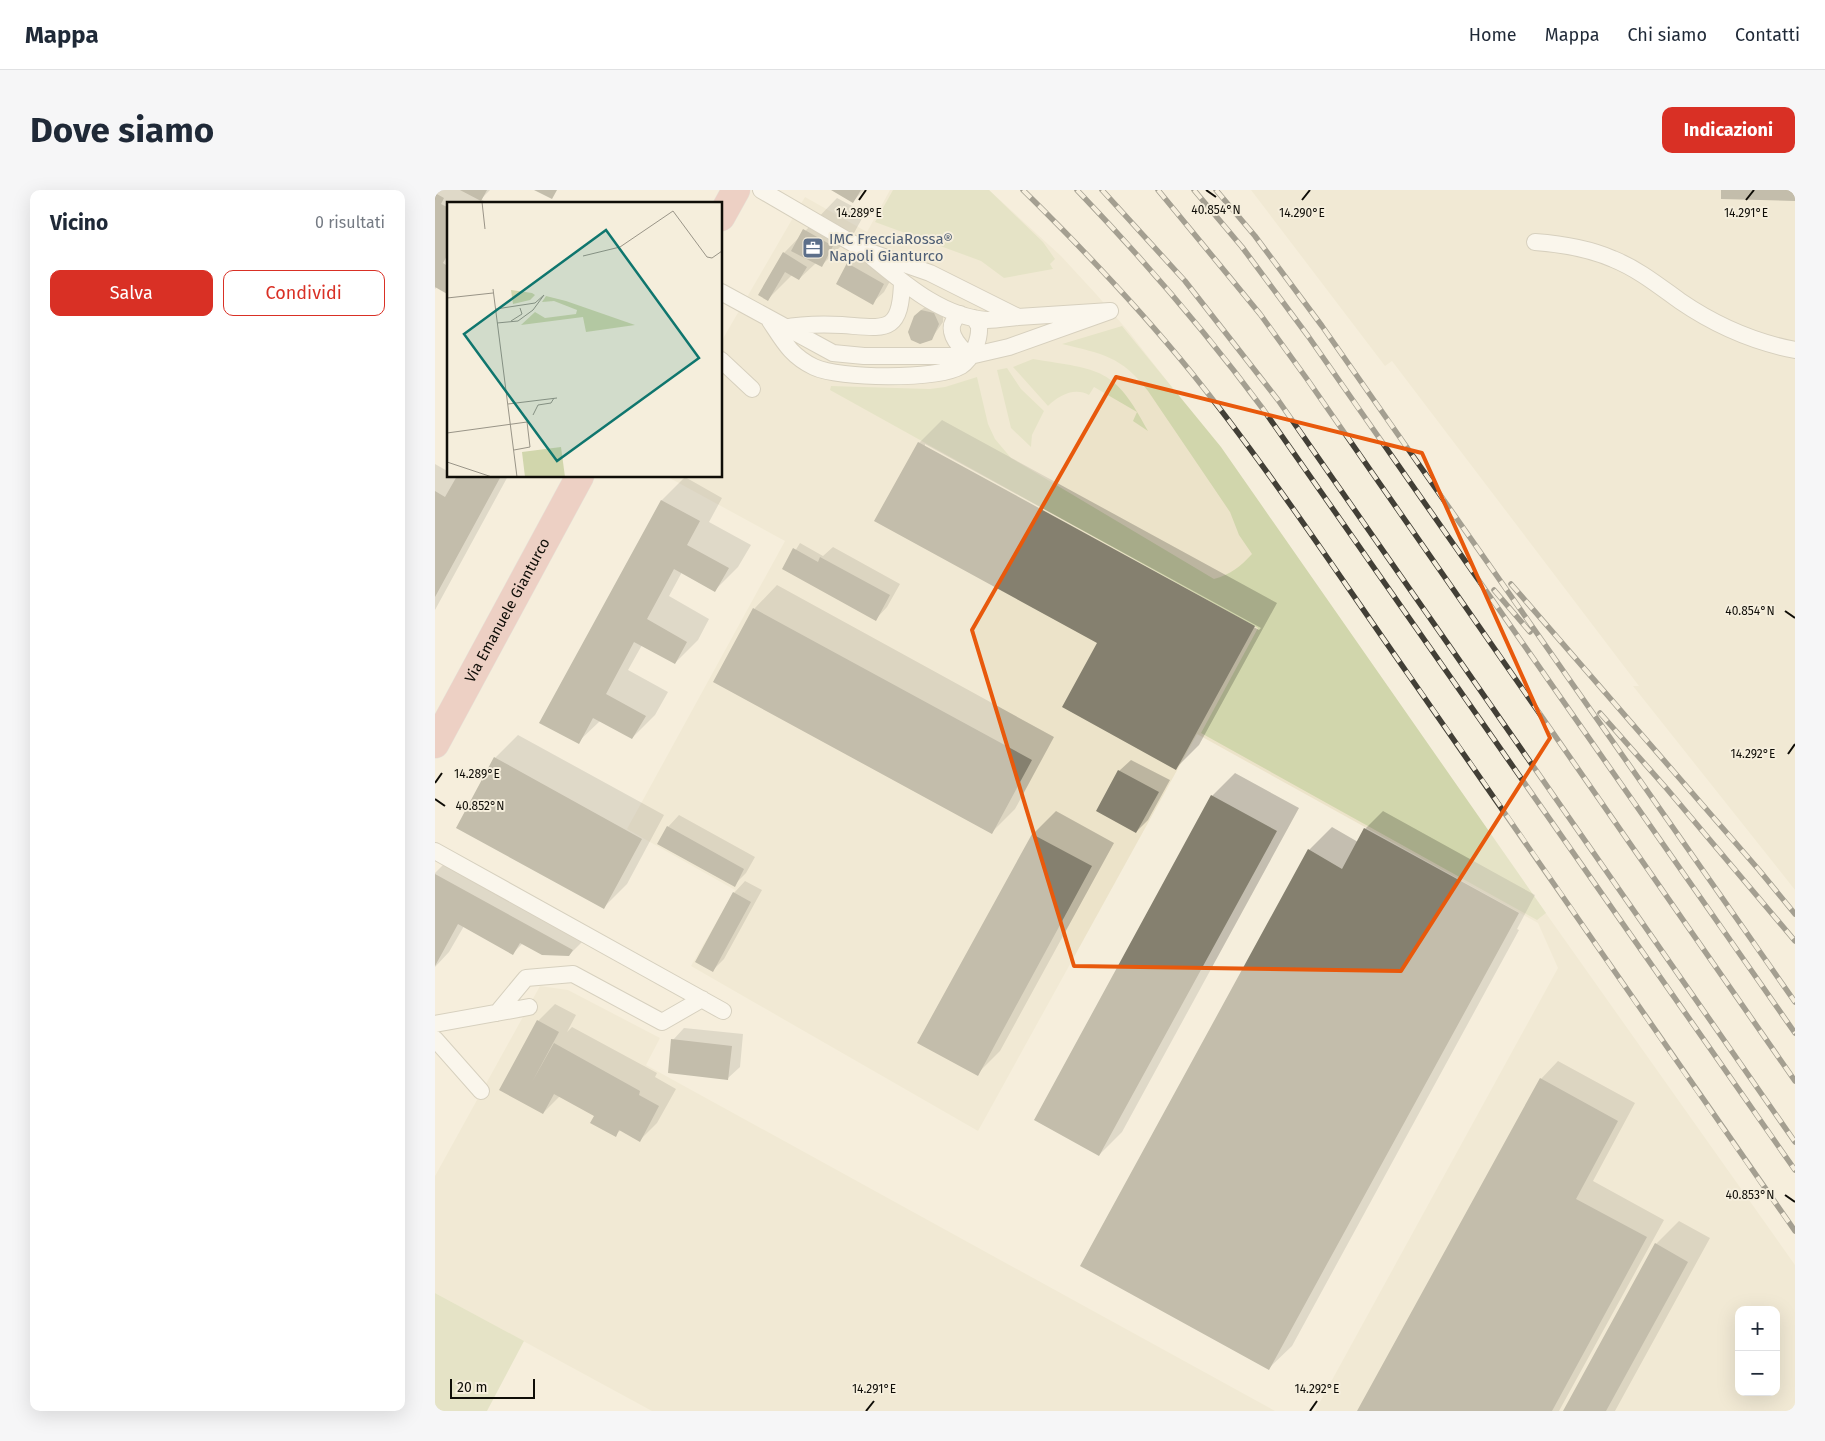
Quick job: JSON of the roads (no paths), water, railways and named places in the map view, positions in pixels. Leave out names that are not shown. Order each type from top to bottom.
[{"type":"main road","points":[[723,213],[736,190]]},
{"type":"main road","name":"Via Emanuele Gianturco","points":[[435,744],[579,478]]},
{"type":"lane","points":[[761,190],[864,250],[902,281],[940,306],[967,316],[988,320],[1110,311],[1009,347],[969,356]]},
{"type":"lane","points":[[1535,242],[1563,244],[1613,259],[1635,270],[1703,315],[1730,329],[1762,341],[1795,350]]},
{"type":"lane","points":[[864,250],[930,273],[1018,317]]},
{"type":"lane","points":[[723,293],[776,324],[807,324],[866,329],[886,326],[893,320],[899,310],[902,281]]},
{"type":"lane","points":[[776,324],[792,355],[815,368],[834,374],[930,374],[961,366],[977,345],[980,332],[979,326],[967,316]]},
{"type":"lane","points":[[967,316],[951,325],[951,332],[960,348],[969,356]]},
{"type":"lane","points":[[723,362],[752,389]]},
{"type":"lane","points":[[435,851],[723,1010]]},
{"type":"lane","points":[[497,1013],[526,978],[573,974],[662,1022],[702,999]]},
{"type":"lane","points":[[435,1024],[529,1007]]},
{"type":"lane","points":[[435,1039],[481,1091]]},
{"type":"railway","points":[[1023,190],[1131,302],[1191,372],[1248,446],[1795,1231]]},
{"type":"railway","points":[[1077,190],[1174,297],[1263,409],[1795,1170]]},
{"type":"railway","points":[[1102,190],[1185,281],[1278,400],[1795,1142]]},
{"type":"railway","points":[[1158,190],[1260,314],[1307,379],[1795,1081]]},
{"type":"railway","points":[[1194,190],[1242,247],[1308,336],[1795,1033]]},
{"type":"railway","points":[[1216,190],[1255,236],[1322,326],[1795,1002]]},
{"type":"railway","points":[[1511,584],[1795,914]]},
{"type":"railway","points":[[1494,590],[1530,632]]},
{"type":"railway","points":[[1600,713],[1667,789],[1795,941]]},
{"type":"place","name":"IMC FrecciaRossa® Napoli Gianturco","points":[[813,248]]}]
